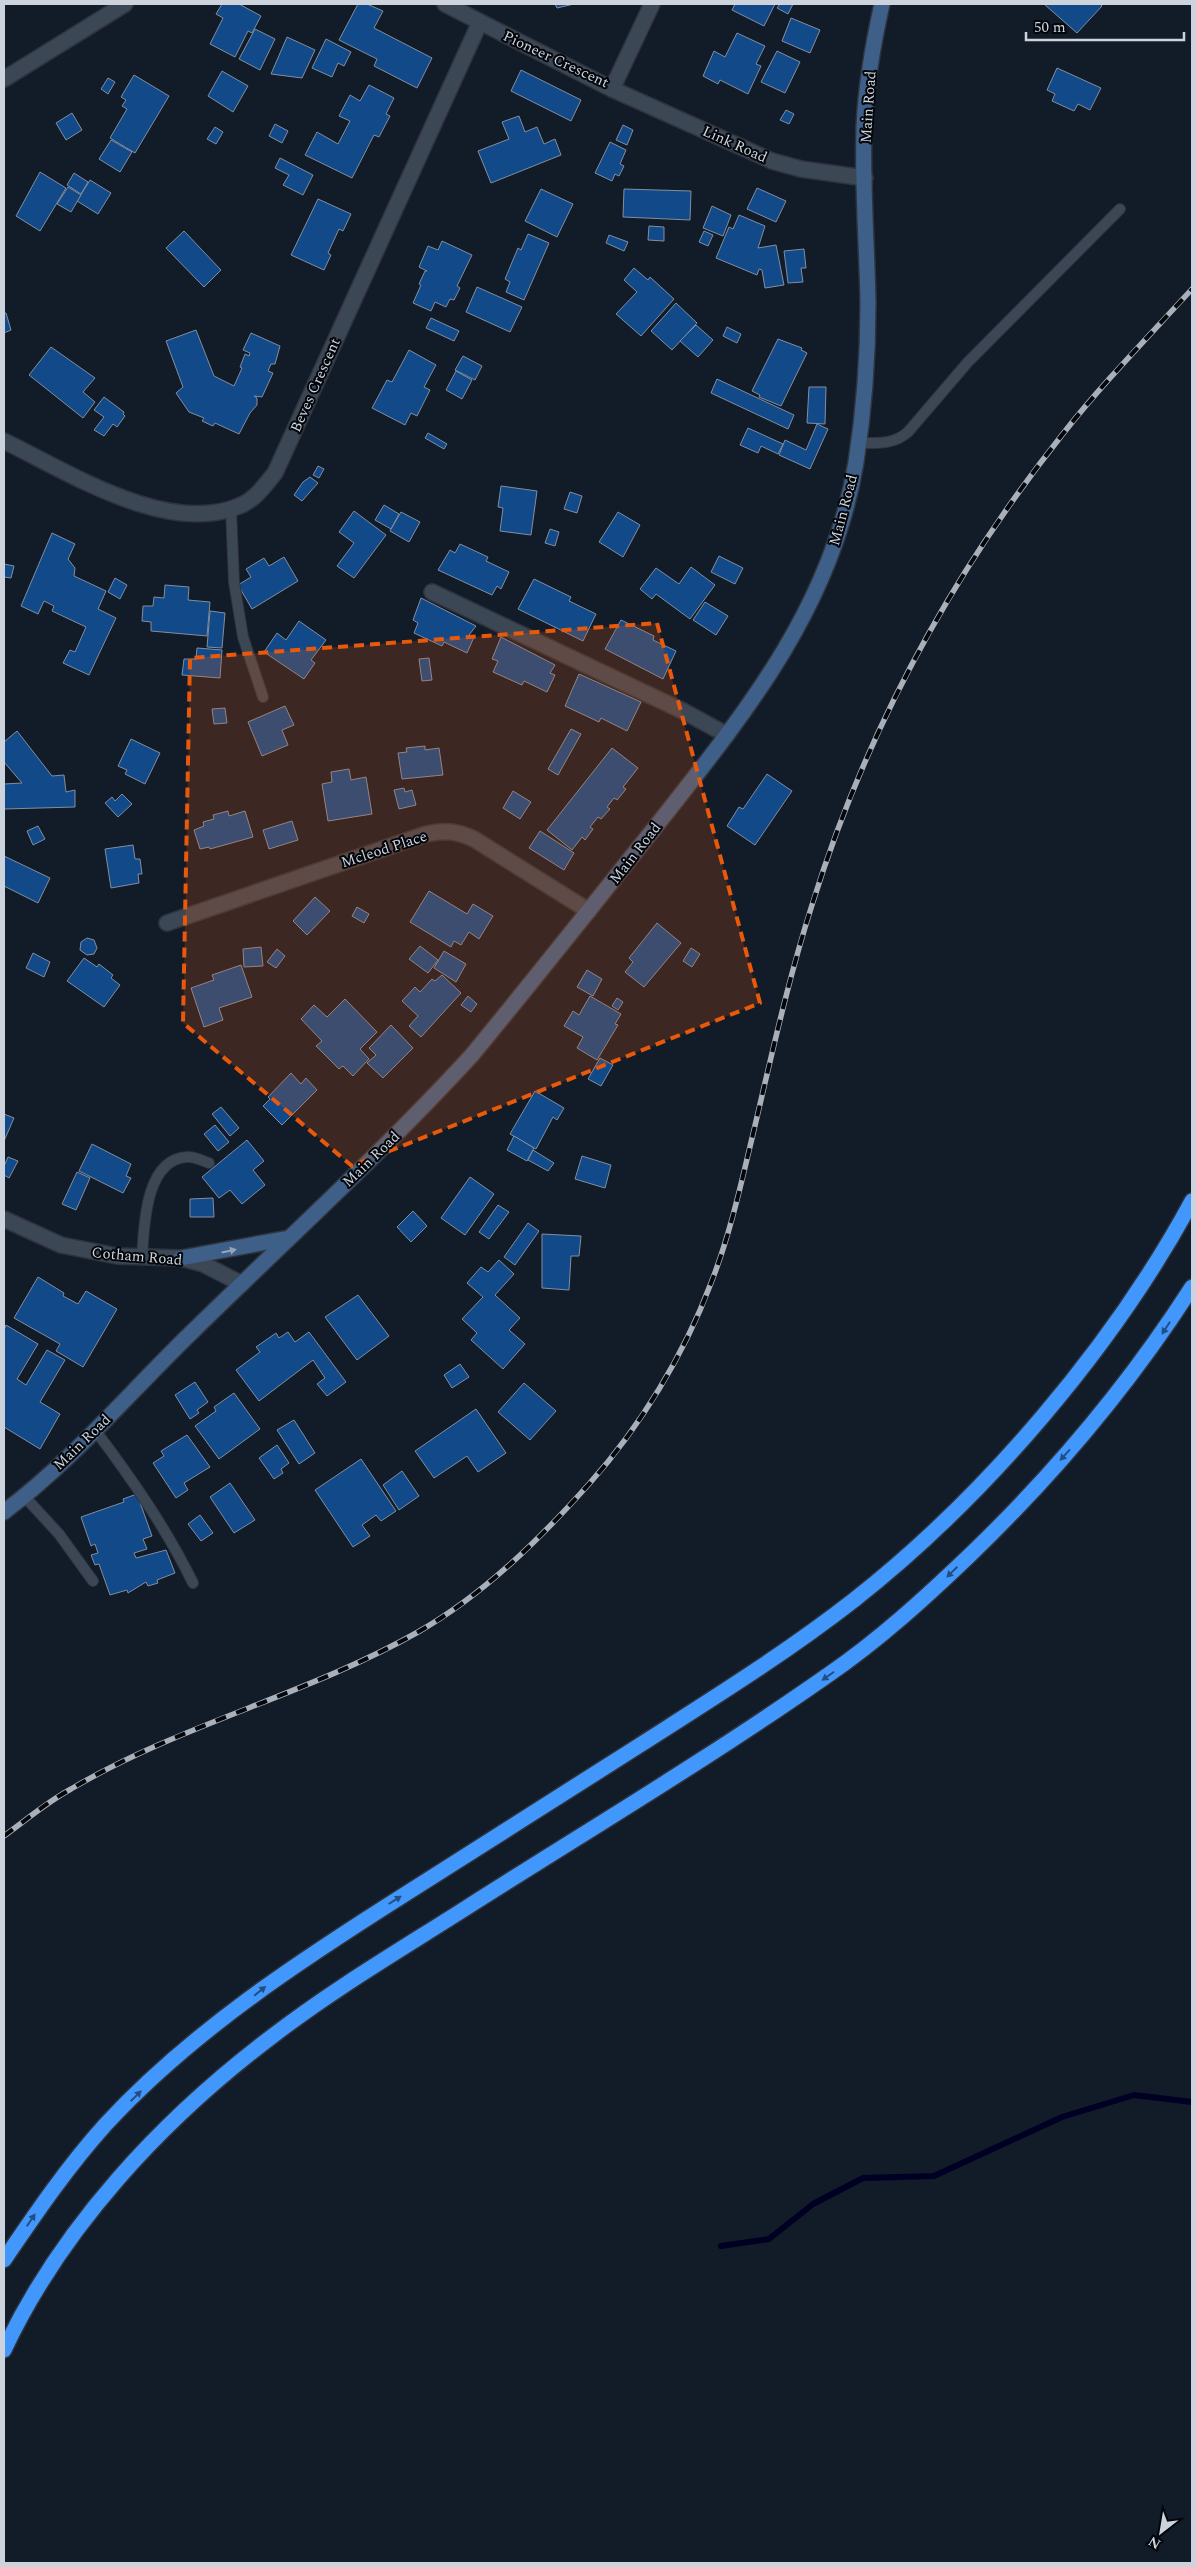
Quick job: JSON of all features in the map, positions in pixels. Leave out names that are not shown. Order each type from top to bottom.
[{"type":"highway","points":[[4,2260],[46,2198],[107,2124],[174,2060],[266,1985],[366,1918],[723,1692],[855,1598],[929,1536],[1029,1433],[1085,1363],[1169,1243],[1192,1201]]},
{"type":"highway","points":[[4,2350],[42,2281],[76,2233],[126,2171],[214,2083],[270,2038],[350,1981],[745,1731],[831,1673],[920,1604],[1014,1512],[1104,1411],[1162,1334],[1192,1287]]},
{"type":"main road","name":"Main Road","points":[[4,1512],[24,1496],[95,1430],[429,1102],[460,1069],[589,911],[727,735],[784,653],[810,605],[845,517],[858,443],[868,308],[864,126],[869,75],[882,4]]},
{"type":"main road","points":[[181,1258],[289,1238]]},
{"type":"street","points":[[4,79],[125,4]]},
{"type":"street","name":"Pioneer Crescent","points":[[445,4],[612,89],[652,4]]},
{"type":"street","name":"Beves Crescent","points":[[4,441],[121,498],[153,509],[182,514],[213,513],[240,506],[259,493],[275,473],[480,22]]},
{"type":"street","name":"Link Road","points":[[612,89],[772,161],[801,169],[865,178]]},
{"type":"street","points":[[432,592],[684,710],[727,735]]},
{"type":"street","name":"Mcleod Place","points":[[167,923],[426,834],[444,830],[460,833],[474,840],[589,911]]},
{"type":"street","name":"Cotham Road","points":[[4,1219],[61,1245],[90,1252],[142,1257],[181,1258],[203,1264],[242,1284]]},
{"type":"lane","points":[[858,443],[899,440],[908,432],[968,362],[1120,209]]},
{"type":"lane","points":[[231,509],[234,582],[242,637],[263,697]]},
{"type":"lane","points":[[142,1257],[145,1214],[155,1180],[167,1166],[177,1159],[188,1156],[210,1163]]},
{"type":"lane","points":[[95,1430],[141,1491],[174,1544],[194,1583]]},
{"type":"lane","points":[[24,1496],[59,1534],[93,1581]]},
{"type":"highlighted area","points":[[657,623],[760,1003],[352,1166],[183,1023],[190,658]]},
{"type":"building","points":[[222,4],[239,4],[261,16],[252,33],[248,31],[235,57],[210,44],[223,18],[216,14]]},
{"type":"building","points":[[358,4],[367,4],[383,11],[374,28],[432,58],[417,88],[374,66],[377,59],[339,40]]},
{"type":"building","points":[[555,4],[574,4],[557,8]]},
{"type":"building","points":[[735,4],[775,4],[764,26],[732,10]]},
{"type":"building","points":[[780,4],[793,4],[788,14],[777,8]]},
{"type":"building","points":[[1044,4],[1100,4],[1102,6],[1077,33]]},
{"type":"building","points":[[791,18],[820,30],[810,53],[782,41]]},
{"type":"building","points":[[255,29],[275,39],[260,70],[239,59]]},
{"type":"building","points":[[737,33],[765,46],[756,64],[761,66],[748,94],[720,80],[718,84],[703,76],[714,51],[725,57]]},
{"type":"building","points":[[287,37],[315,50],[302,78],[271,74]]},
{"type":"building","points":[[326,39],[351,52],[344,66],[338,63],[332,77],[312,68]]},
{"type":"building","points":[[777,51],[800,62],[785,93],[761,82]]},
{"type":"building","points":[[1057,68],[1101,88],[1090,110],[1078,104],[1074,111],[1052,101],[1055,94],[1047,90]]},
{"type":"building","points":[[521,70],[581,100],[571,121],[511,91]]},
{"type":"building","points":[[222,71],[248,86],[233,112],[208,96]]},
{"type":"building","points":[[134,75],[169,96],[135,153],[110,138],[127,109],[122,106],[126,100],[121,97]]},
{"type":"building","points":[[108,78],[115,82],[108,94],[101,89]]},
{"type":"building","points":[[369,85],[394,98],[386,114],[390,116],[379,137],[374,135],[352,178],[305,155],[317,132],[338,144],[350,121],[339,116],[350,95],[360,101]]},
{"type":"building","points":[[786,110],[794,114],[789,124],[780,120]]},
{"type":"building","points":[[72,113],[82,130],[66,140],[56,123]]},
{"type":"building","points":[[519,116],[525,132],[537,127],[544,144],[555,139],[561,155],[491,183],[478,151],[509,139],[502,122]]},
{"type":"building","points":[[275,124],[288,131],[282,143],[269,136]]},
{"type":"building","points":[[623,125],[633,130],[627,145],[616,140]]},
{"type":"building","points":[[215,127],[223,132],[216,144],[207,139]]},
{"type":"building","points":[[111,140],[132,152],[120,172],[99,159]]},
{"type":"building","points":[[610,142],[626,150],[620,164],[624,166],[619,176],[615,174],[612,181],[595,173]]},
{"type":"building","points":[[280,158],[313,175],[303,195],[283,185],[289,175],[275,168]]},
{"type":"building","points":[[40,172],[66,188],[40,231],[16,216]]},
{"type":"building","points":[[74,173],[88,182],[81,194],[67,185]]},
{"type":"building","points":[[90,180],[111,193],[98,214],[77,201]]},
{"type":"building","points":[[68,187],[81,195],[71,212],[57,204]]},
{"type":"building","points":[[757,188],[786,201],[776,222],[747,209]]},
{"type":"building","points":[[541,189],[573,204],[557,237],[525,221]]},
{"type":"building","points":[[624,189],[691,191],[690,220],[623,217]]},
{"type":"building","points":[[318,199],[351,214],[343,231],[339,229],[328,253],[331,255],[324,270],[291,255]]},
{"type":"building","points":[[712,206],[731,215],[723,236],[703,228]]},
{"type":"building","points":[[739,215],[765,226],[758,248],[776,245],[784,285],[765,288],[762,270],[759,269],[757,275],[716,258],[729,227],[733,229]]},
{"type":"building","points":[[649,226],[664,227],[664,241],[648,240]]},
{"type":"building","points":[[184,231],[221,270],[204,287],[166,248]]},
{"type":"building","points":[[704,231],[713,235],[708,246],[699,242]]},
{"type":"building","points":[[528,234],[549,243],[524,300],[506,292],[510,282],[505,279],[518,248],[521,250]]},
{"type":"building","points":[[609,235],[628,242],[624,251],[606,243]]},
{"type":"building","points":[[442,241],[472,255],[457,286],[460,288],[454,300],[450,299],[446,307],[435,302],[431,311],[413,303],[421,285],[419,284],[425,271],[427,271],[419,267],[428,246],[438,250]]},
{"type":"building","points":[[804,249],[806,268],[801,268],[803,282],[788,283],[784,251]]},
{"type":"building","points":[[634,268],[648,280],[650,277],[674,299],[641,336],[616,314],[637,292],[624,280]]},
{"type":"building","points":[[477,287],[522,307],[510,332],[466,312]]},
{"type":"building","points":[[676,303],[697,323],[672,350],[651,331]]},
{"type":"building","points":[[4,313],[6,313],[11,330],[4,333]]},
{"type":"building","points":[[431,318],[459,331],[454,341],[426,328]]},
{"type":"building","points":[[696,325],[713,340],[698,357],[680,341]]},
{"type":"building","points":[[727,327],[741,334],[737,343],[723,336]]},
{"type":"building","points":[[196,330],[214,376],[234,386],[242,368],[240,367],[245,354],[249,356],[250,353],[243,350],[251,333],[280,346],[275,364],[271,364],[268,371],[273,373],[262,397],[254,396],[257,398],[257,405],[250,413],[239,434],[215,423],[213,426],[202,421],[204,418],[189,412],[176,393],[183,387],[166,341]]},
{"type":"building","points":[[778,339],[802,348],[801,350],[807,353],[781,406],[759,397],[760,395],[752,391]]},
{"type":"building","points":[[51,347],[95,378],[83,392],[95,402],[83,418],[29,375]]},
{"type":"building","points":[[409,350],[436,365],[424,387],[430,390],[417,416],[411,413],[405,425],[372,408],[387,380],[392,382]]},
{"type":"building","points":[[463,356],[482,366],[475,380],[455,370]]},
{"type":"building","points":[[456,371],[472,380],[462,399],[446,390]]},
{"type":"building","points":[[717,379],[794,415],[788,429],[711,393]]},
{"type":"building","points":[[809,387],[826,387],[825,424],[807,423]]},
{"type":"building","points":[[104,397],[124,412],[125,416],[117,427],[113,424],[104,436],[94,430],[104,417],[94,410]]},
{"type":"building","points":[[817,424],[828,429],[810,469],[779,455],[785,440],[806,450]]},
{"type":"building","points":[[748,428],[783,444],[778,454],[761,446],[758,453],[740,445]]},
{"type":"building","points":[[428,433],[447,444],[444,449],[425,438]]},
{"type":"building","points":[[318,466],[324,469],[319,478],[313,475]]},
{"type":"building","points":[[310,477],[318,483],[302,501],[294,495],[303,482]]},
{"type":"building","points":[[501,486],[537,491],[531,535],[500,531],[503,508],[498,507]]},
{"type":"building","points":[[570,492],[582,496],[577,513],[564,509]]},
{"type":"building","points":[[384,505],[399,514],[391,529],[375,520]]},
{"type":"building","points":[[354,511],[386,535],[354,578],[337,566],[354,543],[339,532]]},
{"type":"building","points":[[401,512],[420,522],[409,542],[390,531]]},
{"type":"building","points":[[618,512],[640,525],[623,557],[599,542]]},
{"type":"building","points":[[550,529],[559,532],[555,546],[545,543]]},
{"type":"building","points":[[52,533],[75,544],[68,559],[75,568],[74,576],[106,591],[98,609],[116,618],[89,675],[63,663],[70,650],[75,652],[86,627],[52,611],[54,606],[44,601],[38,614],[21,606]]},
{"type":"building","points":[[460,544],[488,557],[486,561],[509,572],[501,589],[497,586],[492,595],[438,570],[450,550],[455,553]]},
{"type":"building","points":[[719,556],[743,568],[735,584],[711,572]]},
{"type":"building","points":[[284,557],[298,581],[252,609],[238,585],[251,577],[246,569],[264,558],[269,566]]},
{"type":"building","points":[[4,564],[14,566],[11,578],[4,577]]},
{"type":"building","points":[[691,567],[715,585],[690,619],[656,594],[652,599],[640,589],[656,568],[679,584]]},
{"type":"building","points":[[115,578],[127,585],[120,599],[108,592]]},
{"type":"building","points":[[534,579],[571,597],[569,601],[596,614],[583,641],[518,609]]},
{"type":"building","points":[[165,585],[189,587],[188,600],[210,602],[207,636],[151,631],[151,622],[142,621],[143,606],[153,606],[154,597],[164,598]]},
{"type":"building","points":[[421,598],[476,626],[469,635],[474,637],[467,653],[444,642],[442,646],[414,633],[418,623],[413,620]]},
{"type":"building","points":[[705,602],[728,616],[716,635],[693,620]]},
{"type":"building","points":[[210,611],[225,613],[222,648],[207,647]]},
{"type":"building","points":[[621,620],[654,636],[653,640],[676,651],[663,679],[605,649]]},
{"type":"building","points":[[299,621],[326,640],[311,660],[315,663],[304,679],[264,652],[277,633],[286,640]]},
{"type":"building","points":[[501,637],[555,665],[550,673],[555,675],[547,692],[524,681],[522,685],[493,672],[498,661],[492,659]]},
{"type":"building","points":[[197,648],[222,650],[220,678],[182,675],[184,659],[196,659]]},
{"type":"building","points":[[429,658],[432,680],[422,681],[419,659]]},
{"type":"building","points":[[579,674],[641,702],[627,731],[601,718],[599,722],[565,706]]},
{"type":"building","points":[[285,706],[294,725],[282,730],[288,745],[262,756],[248,722]]},
{"type":"building","points":[[225,708],[227,723],[214,724],[212,709]]},
{"type":"building","points":[[571,729],[581,734],[558,775],[548,769]]},
{"type":"building","points":[[17,731],[52,776],[64,775],[66,792],[75,790],[75,807],[4,809],[4,784],[22,783],[4,762],[4,742]]},
{"type":"building","points":[[131,739],[160,753],[145,784],[125,774],[127,770],[118,766]]},
{"type":"building","points":[[425,746],[425,750],[439,748],[443,775],[402,779],[398,753],[407,752],[406,748]]},
{"type":"building","points":[[612,748],[638,768],[623,787],[626,789],[617,800],[614,798],[607,807],[610,809],[601,819],[598,817],[590,827],[593,829],[585,840],[582,837],[572,850],[547,830]]},
{"type":"building","points":[[349,769],[351,780],[366,777],[372,814],[328,821],[322,784],[332,782],[331,772]]},
{"type":"building","points":[[767,774],[792,791],[755,845],[727,826],[739,807],[743,809]]},
{"type":"building","points":[[404,788],[405,792],[412,790],[416,805],[399,809],[394,790]]},
{"type":"building","points":[[513,791],[531,802],[520,819],[503,808]]},
{"type":"building","points":[[122,794],[132,804],[118,817],[105,803],[112,797],[115,801]]},
{"type":"building","points":[[228,811],[229,816],[245,811],[253,837],[210,849],[209,847],[200,849],[194,830],[204,826],[203,822],[214,819],[213,815]]},
{"type":"building","points":[[292,821],[298,840],[269,849],[263,830]]},
{"type":"building","points":[[38,826],[45,839],[33,845],[27,831]]},
{"type":"building","points":[[540,831],[574,853],[564,870],[529,848]]},
{"type":"building","points":[[133,845],[135,859],[140,859],[142,874],[138,874],[139,883],[111,888],[105,849]]},
{"type":"building","points":[[4,856],[50,878],[38,903],[4,886]]},
{"type":"building","points":[[429,891],[467,914],[473,904],[493,916],[479,939],[469,932],[461,945],[454,941],[451,947],[410,922]]},
{"type":"building","points":[[315,897],[330,911],[307,935],[293,921]]},
{"type":"building","points":[[357,907],[369,914],[364,923],[352,916]]},
{"type":"building","points":[[657,923],[681,943],[644,987],[625,972],[633,962],[629,958]]},
{"type":"building","points":[[87,938],[94,940],[97,948],[94,954],[87,955],[80,950],[81,942]]},
{"type":"building","points":[[420,946],[438,960],[428,973],[409,959]]},
{"type":"building","points":[[261,947],[263,966],[244,967],[243,949]]},
{"type":"building","points":[[691,948],[700,954],[692,967],[683,961]]},
{"type":"building","points":[[277,949],[285,956],[276,968],[267,962]]},
{"type":"building","points":[[444,951],[466,964],[456,982],[434,968]]},
{"type":"building","points":[[33,953],[50,962],[44,977],[26,968]]},
{"type":"building","points":[[84,958],[97,967],[99,964],[113,975],[111,978],[120,985],[104,1007],[67,981]]},
{"type":"building","points":[[241,965],[252,997],[219,1008],[223,1020],[204,1027],[191,988],[214,980],[212,975]]},
{"type":"building","points":[[587,970],[602,979],[593,996],[577,987]]},
{"type":"building","points":[[442,975],[461,993],[421,1037],[409,1026],[418,1016],[402,1001],[415,987],[420,992],[432,979],[435,981]]},
{"type":"building","points":[[468,996],[477,1004],[471,1012],[461,1005]]},
{"type":"building","points":[[590,996],[621,1014],[615,1024],[618,1025],[597,1060],[577,1048],[583,1037],[564,1026],[573,1011],[579,1015]]},
{"type":"building","points":[[617,998],[623,1002],[618,1010],[612,1006]]},
{"type":"building","points":[[345,999],[377,1032],[360,1049],[369,1059],[353,1076],[343,1066],[339,1069],[316,1046],[322,1041],[301,1019],[314,1005],[327,1017]]},
{"type":"building","points":[[391,1025],[413,1048],[383,1078],[367,1063],[376,1055],[369,1048]]},
{"type":"building","points":[[600,1058],[613,1065],[601,1086],[588,1079]]},
{"type":"building","points":[[291,1073],[301,1084],[306,1078],[317,1090],[282,1125],[263,1106],[270,1099],[268,1097]]},
{"type":"building","points":[[535,1091],[564,1108],[557,1120],[553,1117],[536,1149],[510,1134]]},
{"type":"building","points":[[221,1107],[239,1128],[230,1136],[212,1114]]},
{"type":"building","points":[[4,1114],[14,1118],[4,1141]]},
{"type":"building","points":[[215,1125],[229,1142],[218,1151],[204,1134]]},
{"type":"building","points":[[514,1136],[534,1148],[527,1161],[507,1150]]},
{"type":"building","points":[[247,1140],[264,1161],[253,1170],[265,1185],[242,1204],[230,1190],[219,1198],[202,1177]]},
{"type":"building","points":[[92,1144],[131,1164],[126,1176],[131,1178],[123,1193],[79,1171]]},
{"type":"building","points":[[533,1150],[554,1163],[548,1171],[528,1160]]},
{"type":"building","points":[[582,1156],[611,1165],[605,1188],[575,1179]]},
{"type":"building","points":[[8,1157],[18,1161],[9,1178],[4,1175],[4,1166]]},
{"type":"building","points":[[77,1172],[90,1178],[76,1210],[62,1204]]},
{"type":"building","points":[[470,1177],[494,1194],[465,1235],[441,1218]]},
{"type":"building","points":[[213,1198],[214,1217],[190,1217],[190,1199]]},
{"type":"building","points":[[498,1205],[509,1212],[489,1239],[479,1232]]},
{"type":"building","points":[[413,1211],[427,1226],[411,1242],[397,1227]]},
{"type":"building","points":[[528,1223],[539,1231],[515,1265],[504,1257]]},
{"type":"building","points":[[542,1234],[581,1236],[579,1256],[571,1256],[569,1290],[542,1288]]},
{"type":"building","points":[[499,1260],[514,1274],[495,1295],[520,1318],[509,1330],[525,1344],[503,1369],[471,1340],[477,1333],[462,1319],[483,1297],[467,1283],[481,1267],[488,1272]]},
{"type":"building","points":[[38,1277],[64,1293],[63,1296],[78,1304],[86,1291],[117,1309],[83,1367],[56,1351],[60,1344],[14,1318]]},
{"type":"building","points":[[358,1295],[389,1336],[357,1360],[325,1317]]},
{"type":"building","points":[[6,1325],[38,1344],[17,1379],[26,1385],[47,1350],[65,1360],[40,1402],[60,1414],[40,1449],[4,1427],[4,1330]]},
{"type":"building","points":[[288,1332],[295,1342],[309,1332],[346,1382],[327,1396],[317,1384],[325,1378],[313,1360],[259,1401],[236,1370],[260,1352],[256,1347],[276,1333],[279,1338]]},
{"type":"building","points":[[460,1364],[469,1377],[452,1388],[444,1375]]},
{"type":"building","points":[[195,1382],[208,1402],[197,1410],[199,1413],[190,1419],[175,1395]]},
{"type":"building","points":[[524,1383],[556,1411],[530,1440],[498,1412]]},
{"type":"building","points":[[234,1393],[260,1429],[219,1459],[195,1426],[216,1411],[214,1407]]},
{"type":"building","points":[[476,1409],[506,1453],[478,1472],[467,1456],[434,1478],[415,1451]]},
{"type":"building","points":[[294,1420],[315,1453],[299,1464],[277,1430]]},
{"type":"building","points":[[187,1435],[210,1467],[184,1483],[188,1490],[176,1498],[153,1463],[164,1456],[161,1451]]},
{"type":"building","points":[[277,1445],[289,1463],[281,1469],[283,1473],[274,1479],[259,1458]]},
{"type":"building","points":[[361,1459],[396,1511],[381,1521],[376,1515],[362,1525],[370,1536],[353,1547],[315,1490]]},
{"type":"building","points":[[402,1471],[419,1496],[399,1510],[383,1485]]},
{"type":"building","points":[[230,1483],[255,1520],[234,1533],[210,1497]]},
{"type":"building","points":[[137,1494],[152,1536],[143,1539],[147,1549],[134,1553],[136,1558],[166,1550],[175,1573],[157,1580],[158,1583],[148,1586],[146,1582],[128,1593],[127,1590],[110,1595],[99,1564],[95,1565],[91,1555],[98,1553],[95,1544],[91,1546],[81,1517],[124,1502],[123,1499]]},
{"type":"building","points":[[200,1515],[213,1533],[201,1541],[188,1524]]},
{"type":"waterway","points":[[721,2246],[769,2239],[813,2204],[863,2178],[934,2176],[1062,2117],[1134,2095],[1192,2102]]},
{"type":"railway","points":[[4,1836],[37,1811],[71,1789],[113,1766],[200,1727],[332,1674],[376,1654],[442,1617],[487,1584],[530,1546],[589,1484],[626,1439],[659,1389],[688,1337],[718,1265],[735,1209],[780,1019],[803,933],[833,841],[885,718],[915,658],[948,600],[1022,488],[1093,397],[1192,289]]}]
